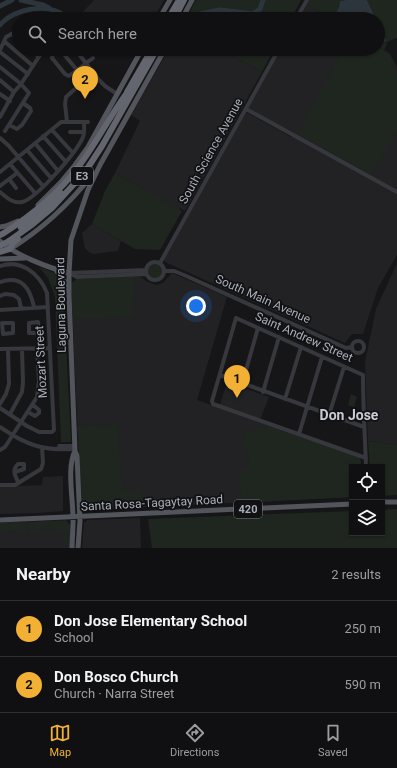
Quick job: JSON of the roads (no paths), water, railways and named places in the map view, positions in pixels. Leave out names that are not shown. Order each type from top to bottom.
[{"type":"highway","points":[[176,12],[179,0]]},
{"type":"highway","points":[[178,12],[184,0]]},
{"type":"highway","name":"E3","points":[[131,91],[148,56]]},
{"type":"highway","name":"E3","points":[[0,246],[43,211],[74,179],[99,144],[153,56]]},
{"type":"highway","points":[[0,234],[4,234],[33,213],[70,177],[90,151],[110,116],[131,91]]},
{"type":"highway","points":[[0,252],[10,249],[12,243],[41,222],[61,205],[74,191],[94,166],[121,120],[131,91]]},
{"type":"highway","name":"E3","points":[[0,241],[8,239]]},
{"type":"main road","points":[[163,12],[170,0]]},
{"type":"main road","points":[[181,12],[192,0]]},
{"type":"main road","points":[[0,234],[18,221],[49,194],[75,165],[88,147],[138,56]]},
{"type":"main road","name":"Laguna Boulevard","points":[[72,548],[72,455],[74,448],[68,273],[70,249],[73,233],[88,190],[100,165],[161,56]]},
{"type":"main road","name":"Laguna Boulevard","points":[[0,255],[20,243],[41,227],[64,206],[100,165]]},
{"type":"main road","points":[[0,227],[18,221]]},
{"type":"main road","points":[[0,241],[21,255],[56,270],[68,273]]},
{"type":"main road","points":[[20,243],[19,248],[21,255]]},
{"type":"main road","points":[[0,258],[28,258]]},
{"type":"main road","points":[[56,270],[64,281],[69,296]]},
{"type":"main road","name":"Laguna Boulevard","points":[[74,448],[77,456],[80,516],[78,548]]},
{"type":"main road","points":[[385,502],[397,502]]},
{"type":"main road","name":"Santa Rosa-Tagaytay Road","points":[[0,520],[349,504]]},
{"type":"street","points":[[300,12],[307,0]]},
{"type":"street","points":[[11,34],[6,37],[0,51],[28,74]]},
{"type":"street","points":[[4,41],[12,48]]},
{"type":"street","points":[[21,56],[33,66]]},
{"type":"street","points":[[52,56],[54,61],[68,76],[93,58]]},
{"type":"street","points":[[64,56],[77,70]]},
{"type":"street","points":[[80,56],[105,86],[116,94]]},
{"type":"street","name":"South Science Avenue","points":[[160,263],[275,56]]},
{"type":"street","points":[[0,117],[2,110],[10,101],[14,92],[39,57]]},
{"type":"street","points":[[0,67],[21,84],[29,93],[4,131]]},
{"type":"street","points":[[67,122],[65,104],[66,96],[94,74]]},
{"type":"street","points":[[0,80],[14,92]]},
{"type":"street","points":[[0,94],[10,101]]},
{"type":"street","points":[[9,125],[17,129],[22,125],[31,111],[30,108],[23,103]]},
{"type":"street","points":[[246,109],[397,192]]},
{"type":"street","points":[[0,172],[61,122],[86,122],[81,141],[73,153],[58,171],[35,193],[26,200],[19,202],[10,200],[0,192]]},
{"type":"street","points":[[52,130],[73,153]]},
{"type":"street","points":[[70,132],[84,132]]},
{"type":"street","points":[[43,136],[66,162]]},
{"type":"street","points":[[0,138],[19,157],[43,186]]},
{"type":"street","points":[[35,143],[58,171]]},
{"type":"street","points":[[27,150],[51,178]]},
{"type":"street","points":[[10,164],[35,193]]},
{"type":"street","points":[[0,186],[17,173]]},
{"type":"street","points":[[9,179],[16,188]]},
{"type":"street","points":[[156,262],[163,266],[165,271],[163,277],[157,280],[150,279],[146,272],[151,263],[156,262]]},
{"type":"street","name":"Mozart Street","points":[[0,266],[6,264],[16,264],[33,272],[44,286],[47,293],[54,430],[52,432],[39,432],[0,408]]},
{"type":"street","points":[[68,273],[100,271],[146,272]]},
{"type":"street","name":"South Main Avenue","points":[[165,271],[180,273],[346,348],[352,347]]},
{"type":"street","points":[[68,273],[77,277],[146,272]]},
{"type":"street","points":[[0,282],[8,279],[24,285],[28,288],[34,307]]},
{"type":"street","points":[[0,296],[6,294],[14,295],[19,299],[21,308]]},
{"type":"street","points":[[0,310],[48,307]]},
{"type":"street","name":"Saint Andrew Street","points":[[220,375],[236,318],[363,375],[364,427]]},
{"type":"street","points":[[39,328],[49,328]]},
{"type":"street","points":[[242,384],[258,328]]},
{"type":"street","points":[[263,392],[280,337]]},
{"type":"street","points":[[285,399],[301,347]]},
{"type":"street","points":[[0,450],[5,447],[13,436],[37,397],[39,381],[37,348]]},
{"type":"street","points":[[0,349],[50,348]]},
{"type":"street","points":[[0,404],[6,394],[9,384],[8,349]]},
{"type":"street","points":[[10,414],[22,392],[22,349]]},
{"type":"street","points":[[299,434],[322,357]]},
{"type":"street","points":[[329,415],[344,367]]},
{"type":"street","points":[[366,458],[213,404],[212,401],[220,375],[263,392],[364,427],[366,458],[366,464]]},
{"type":"street","points":[[28,412],[35,416],[39,414],[39,410],[33,405]]},
{"type":"street","points":[[0,427],[26,443],[56,449],[74,448]]},
{"type":"street","points":[[51,448],[68,445],[74,448]]},
{"type":"street","points":[[0,485],[15,485],[38,470],[42,466],[42,447]]},
{"type":"street","points":[[15,472],[15,476],[19,483]]},
{"type":"waterway","points":[[0,6],[12,0]]},
{"type":"waterway","points":[[21,0],[43,5],[49,8]]},
{"type":"waterway","points":[[256,12],[260,9],[263,0]]},
{"type":"waterway","points":[[20,12],[33,9],[53,10],[58,12]]},
{"type":"waterway","points":[[210,12],[220,10],[236,12]]},
{"type":"waterway","points":[[0,25],[12,15]]},
{"type":"place","name":"Don Bosco Church","points":[[85,99]]},
{"type":"place","name":"Don Jose Elementary School","points":[[237,398]]},
{"type":"district","name":"Don Jose","points":[[349,415]]}]
